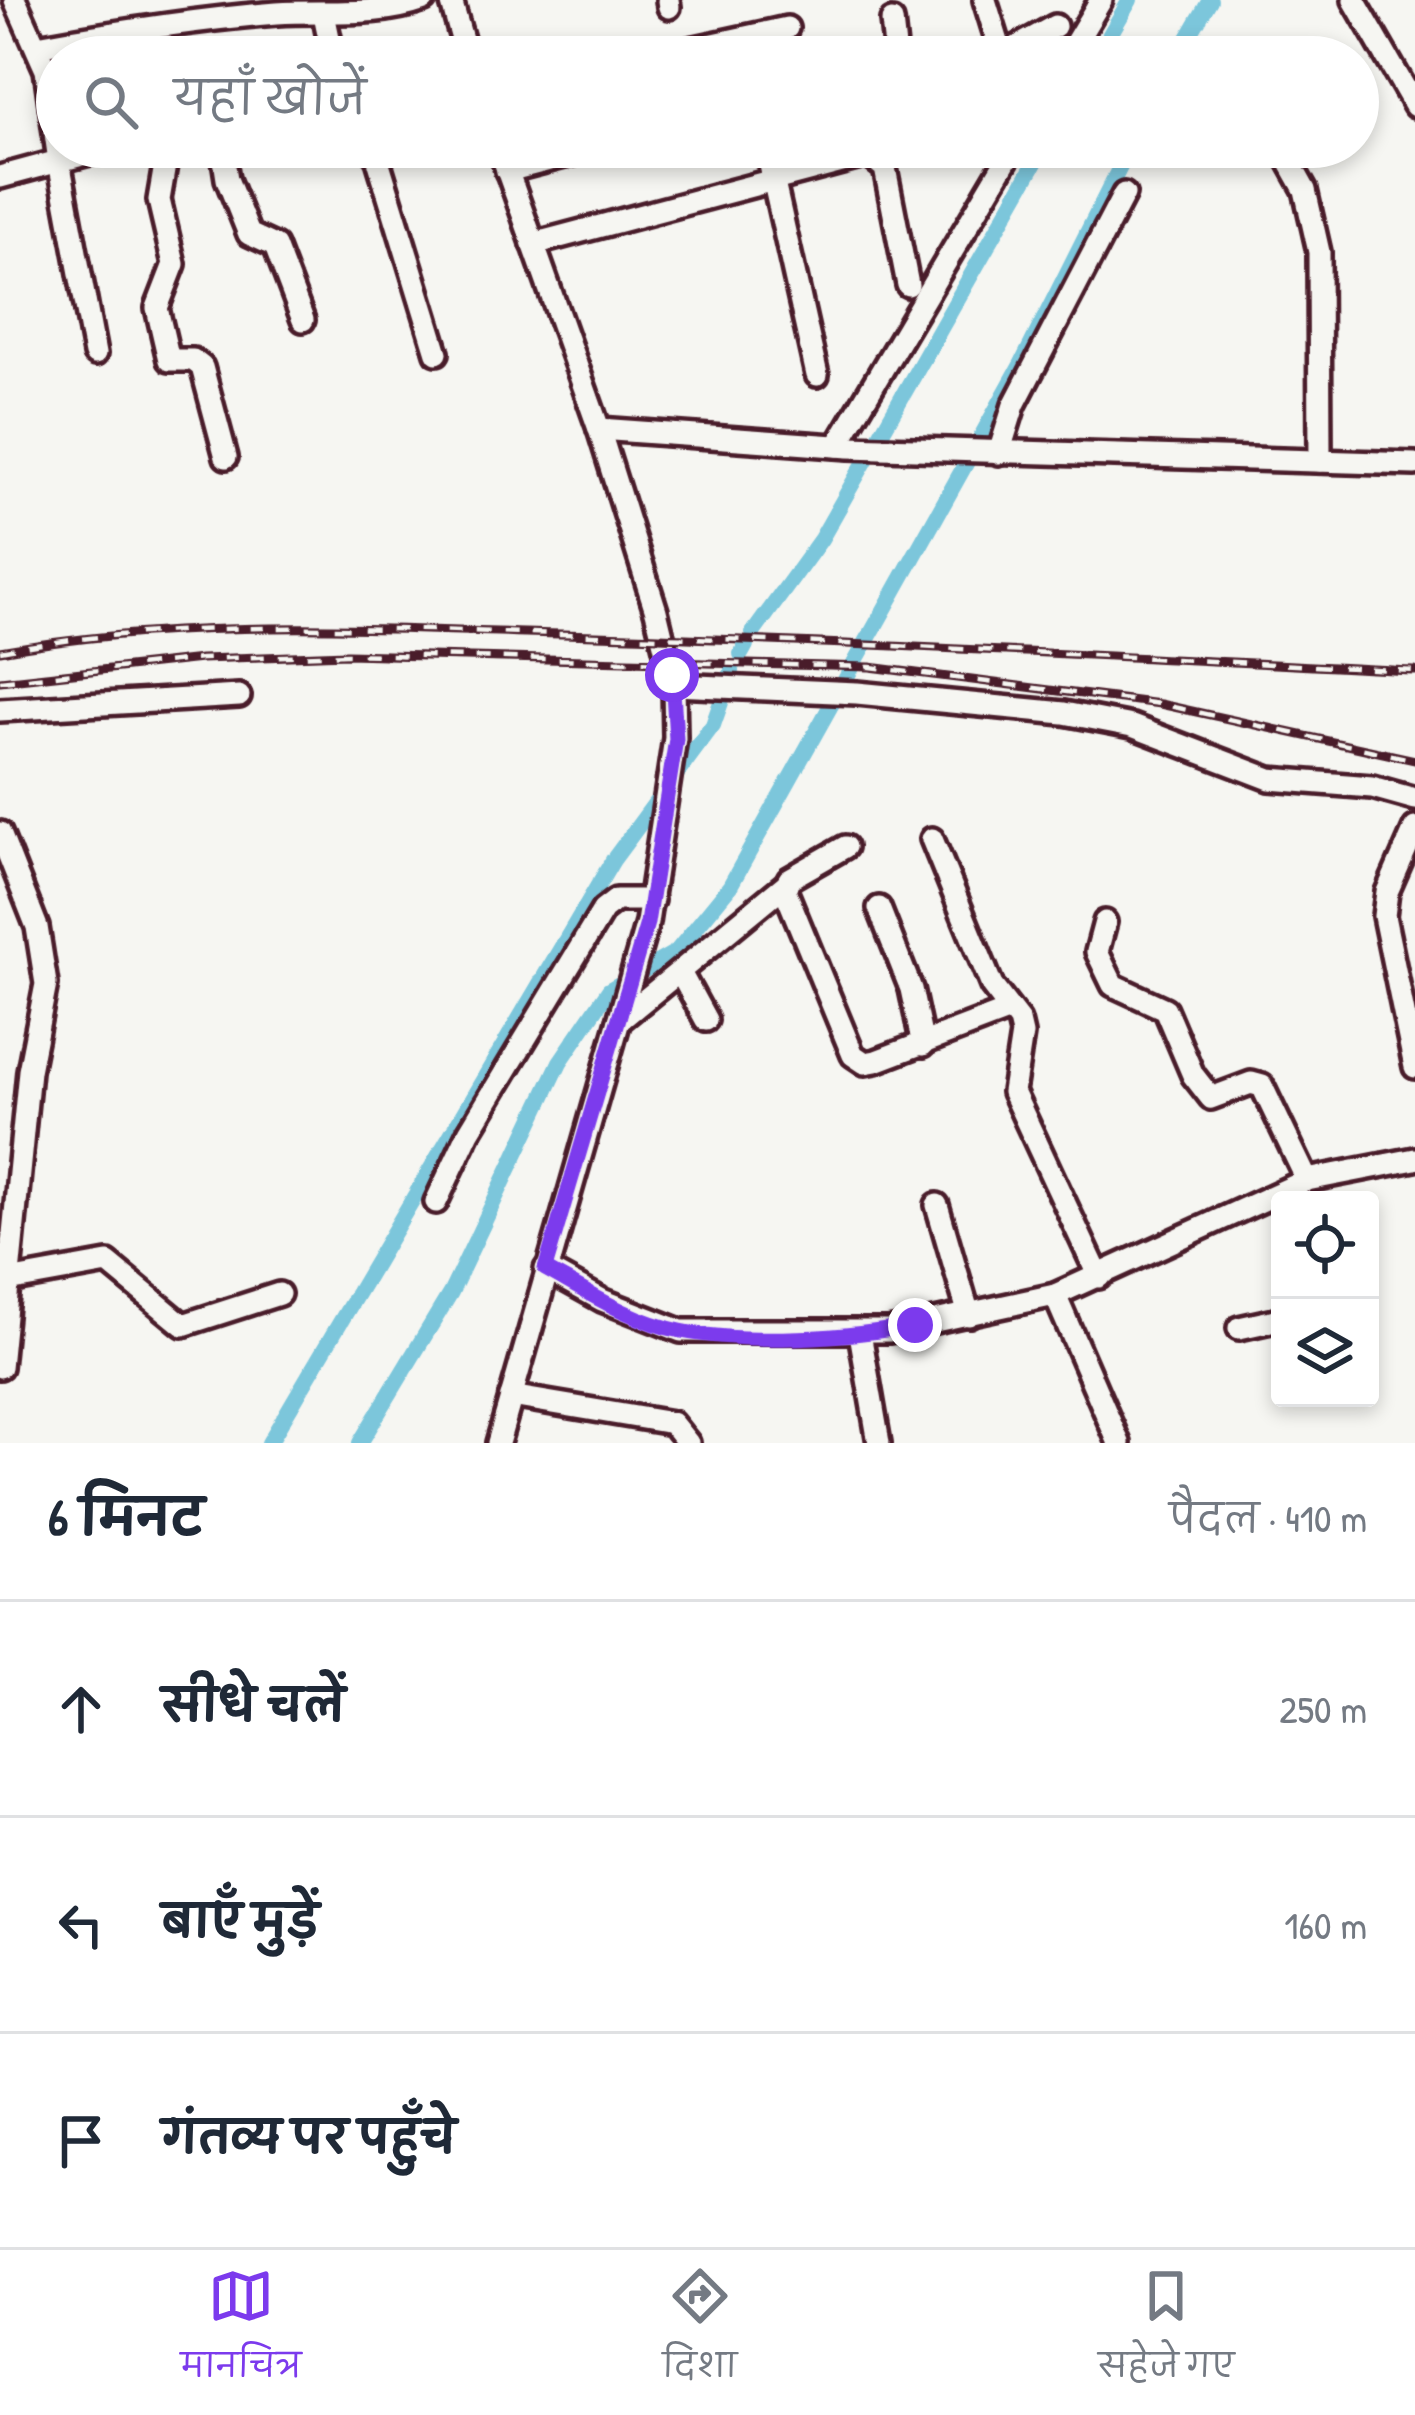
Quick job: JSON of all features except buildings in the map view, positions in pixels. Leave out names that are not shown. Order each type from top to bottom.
[{"type":"street","points":[[15,0],[36,44]]},
{"type":"street","points":[[88,36],[222,10],[324,14],[424,0]]},
{"type":"street","points":[[452,0],[460,36]]},
{"type":"street","points":[[985,0],[995,36]]},
{"type":"street","points":[[1080,36],[1101,0]]},
{"type":"street","points":[[1354,0],[1375,36]]},
{"type":"street","points":[[324,14],[328,36]]},
{"type":"street","points":[[892,21],[894,36]]},
{"type":"street","points":[[1037,36],[1055,26]]},
{"type":"street","points":[[751,36],[788,28]]},
{"type":"street","points":[[1379,43],[1415,106]]},
{"type":"street","points":[[0,177],[36,167]]},
{"type":"street","points":[[59,168],[95,354]]},
{"type":"street","points":[[164,168],[159,200],[174,264],[157,314],[169,360],[193,360],[202,367],[226,457]]},
{"type":"street","points":[[225,168],[249,234],[275,246],[303,320]]},
{"type":"street","points":[[380,168],[437,353]]},
{"type":"street","points":[[498,1443],[647,923],[676,739],[674,685],[599,429],[506,168]]},
{"type":"street","points":[[507,171],[518,168]]},
{"type":"street","points":[[770,168],[817,375]]},
{"type":"street","points":[[533,244],[824,168]]},
{"type":"street","points":[[885,168],[908,285]]},
{"type":"street","points":[[843,447],[1002,168]]},
{"type":"street","points":[[1293,168],[1305,190],[1319,252],[1320,460]]},
{"type":"street","points":[[993,453],[1124,194]]},
{"type":"street","points":[[599,429],[843,447],[940,446],[993,453],[1415,464]]},
{"type":"street","points":[[674,685],[802,689],[1064,713],[1132,727],[1270,779],[1372,788],[1415,799]]},
{"type":"street","points":[[0,710],[239,695]]},
{"type":"street","points":[[1415,828],[1387,892],[1384,916],[1415,1066]]},
{"type":"street","points":[[0,833],[38,927],[46,984],[28,1072],[0,1367]]},
{"type":"street","points":[[932,839],[992,986],[1022,1034],[1013,1092],[1099,1277]]},
{"type":"street","points":[[621,1014],[681,974],[786,884],[845,847]]},
{"type":"street","points":[[786,884],[853,1055],[865,1063],[923,1046],[1010,1010]]},
{"type":"street","points":[[436,1202],[469,1132],[603,910],[616,899],[652,900]]},
{"type":"street","points":[[879,908],[910,989],[923,1046]]},
{"type":"street","points":[[1105,922],[1097,952],[1113,985],[1165,1009],[1193,1075],[1211,1098],[1251,1083],[1262,1087],[1307,1180]]},
{"type":"street","points":[[681,974],[706,1020]]},
{"type":"street","points":[[1290,1191],[1307,1180],[1415,1159]]},
{"type":"street","points":[[545,1269],[602,1300],[681,1331],[860,1333],[1055,1295],[1271,1201]]},
{"type":"street","points":[[937,1205],[969,1315]]},
{"type":"street","points":[[5,1293],[108,1263],[183,1325],[279,1294]]},
{"type":"street","points":[[1055,1295],[1119,1443]]},
{"type":"street","points":[[1240,1328],[1271,1321]]},
{"type":"street","points":[[860,1333],[879,1443]]},
{"type":"street","points":[[512,1396],[672,1423],[688,1443]]},
{"type":"street","points":[[635,1443],[642,1418]]},
{"type":"waterway","points":[[1109,36],[1130,0]]},
{"type":"waterway","points":[[1189,36],[1210,0]]},
{"type":"waterway","points":[[753,633],[821,539],[1032,168]]},
{"type":"waterway","points":[[360,1443],[451,1292],[560,1062],[609,990],[676,952],[730,886],[1021,365],[1120,168]]},
{"type":"waterway","points":[[741,654],[746,645]]},
{"type":"waterway","points":[[269,1443],[613,860],[713,725],[732,671]]},
{"type":"railway","points":[[0,651],[140,633],[351,628],[775,641],[1415,671]]},
{"type":"railway","points":[[0,681],[201,659],[347,654],[870,667],[1160,704],[1415,760]]},
{"type":"route","points":[[672,675],[676,739],[647,923],[545,1269],[602,1300],[681,1331],[860,1333],[915,1325]]}]
